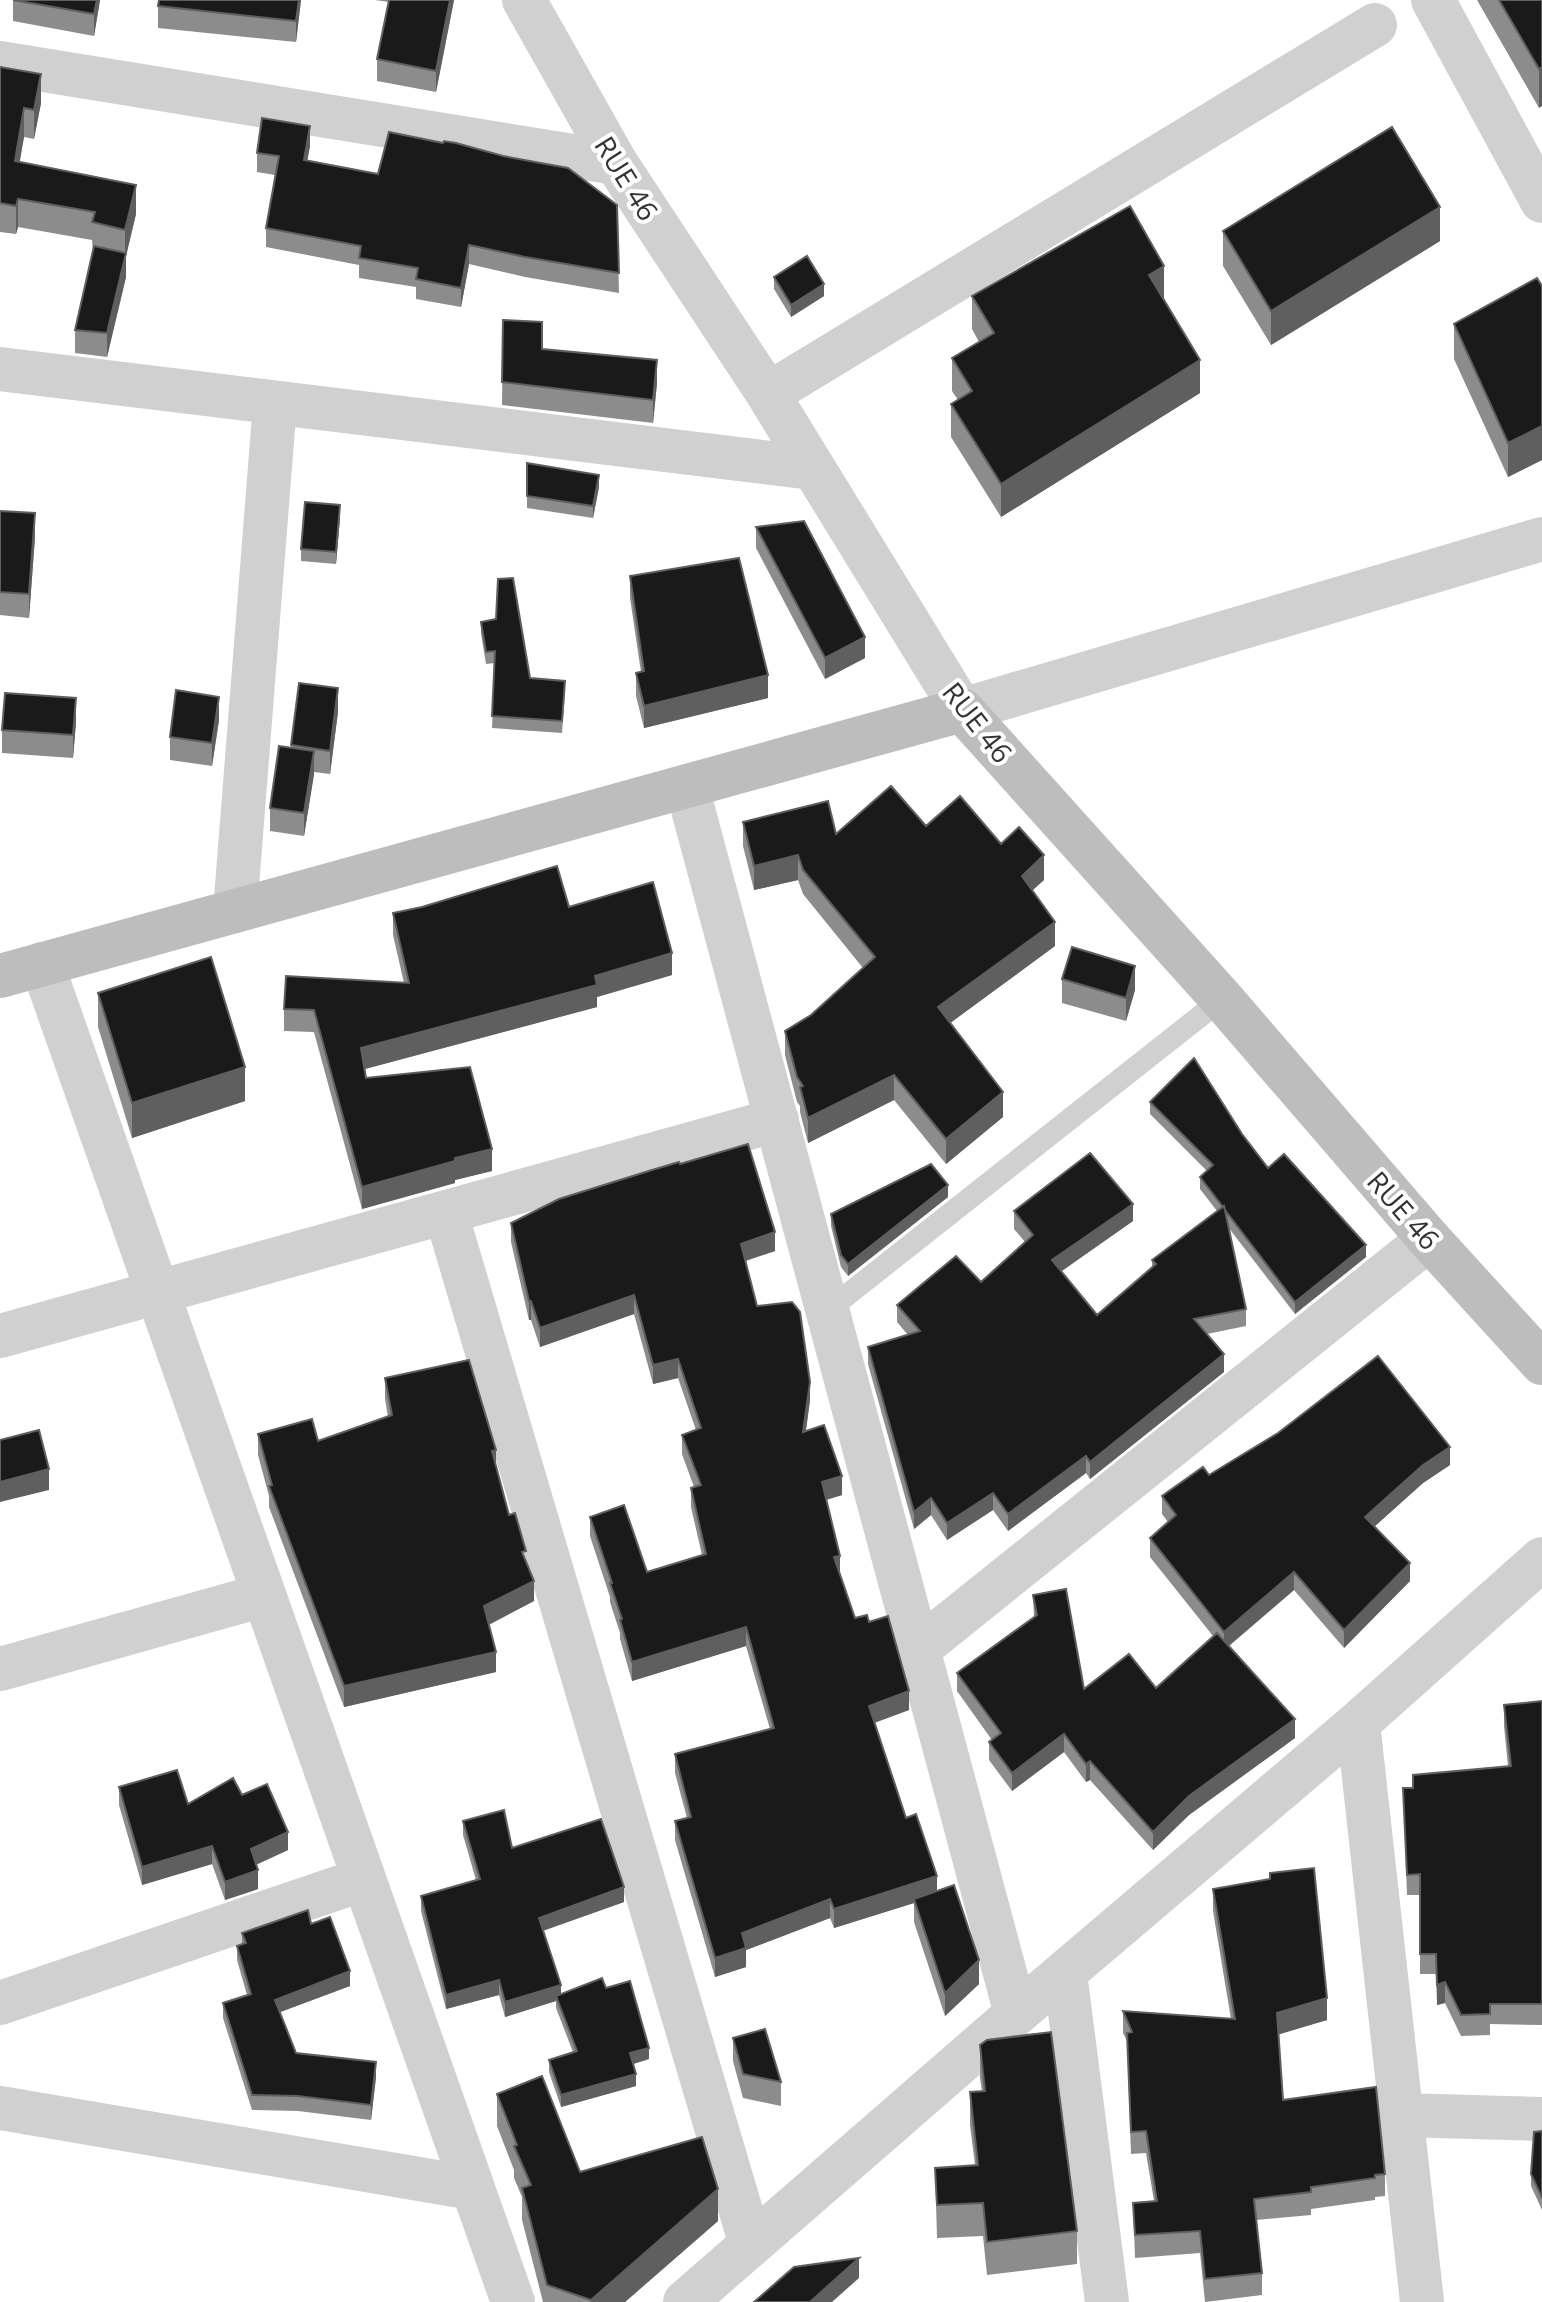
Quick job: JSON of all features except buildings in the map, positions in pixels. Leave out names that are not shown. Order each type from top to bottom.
[{"type":"street","name":"RUE 46","points":[[524,0],[616,163],[768,394],[962,710],[1222,999],[1429,1239],[1542,1363]]},
{"type":"street","points":[[1433,0],[1542,201]]},
{"type":"street","points":[[768,394],[1375,25]]},
{"type":"street","points":[[0,63],[616,163]]},
{"type":"street","points":[[0,369],[812,468]]},
{"type":"street","points":[[235,911],[275,403]]},
{"type":"street","points":[[0,976],[962,710],[1542,539]]},
{"type":"street","points":[[687,787],[1016,2014]]},
{"type":"street","points":[[42,964],[513,2302]]},
{"type":"street","points":[[0,1336],[777,1120]]},
{"type":"street","points":[[446,1213],[751,2245]]},
{"type":"street","points":[[918,1649],[1429,1239]]},
{"type":"street","points":[[685,2302],[1016,2014],[1358,1723],[1542,1559]]},
{"type":"street","points":[[0,1669],[264,1595]]},
{"type":"street","points":[[1358,1723],[1422,2302]]},
{"type":"street","points":[[0,2003],[364,1879]]},
{"type":"street","points":[[1065,1973],[1107,2302]]},
{"type":"street","points":[[0,2108],[472,2188]]},
{"type":"street","points":[[1401,2115],[1542,2119]]},
{"type":"lane","points":[[828,1310],[1222,999]]}]
